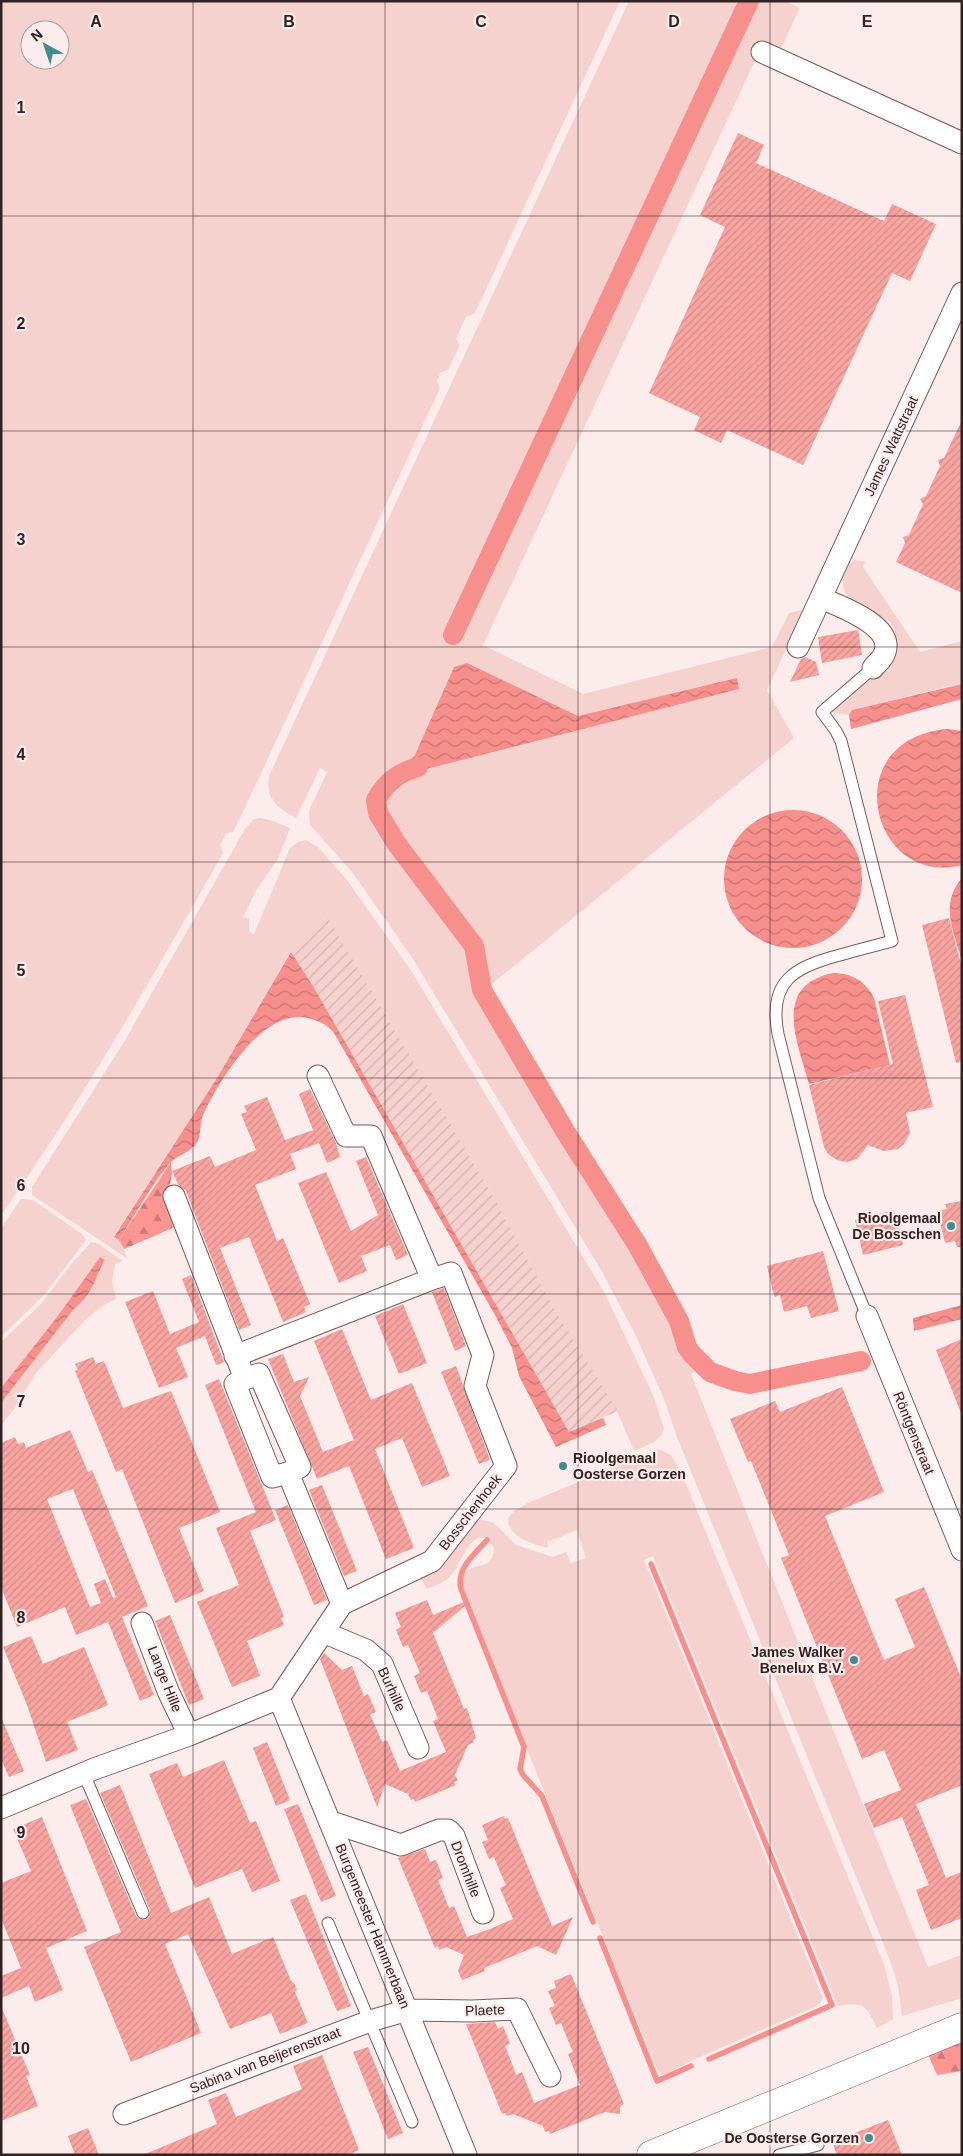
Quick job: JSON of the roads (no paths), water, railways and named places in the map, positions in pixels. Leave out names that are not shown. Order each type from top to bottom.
[{"type":"street","points":[[762,52],[962,143]]},
{"type":"street","name":"James Wattstraat","points":[[798,647],[962,293]]},
{"type":"street","points":[[821,598],[863,618],[882,634],[886,644],[885,653],[873,668]]},
{"type":"street","points":[[318,1076],[346,1136],[371,1136],[432,1279]]},
{"type":"street","points":[[174,1196],[194,1242],[245,1379]]},
{"type":"street","name":"Bosschenhoek","points":[[236,1356],[451,1273],[483,1355],[475,1386],[506,1466],[432,1562],[342,1604]]},
{"type":"street","name":"Röntgenstraat","points":[[867,1316],[962,1550]]},
{"type":"street","points":[[259,1374],[300,1466],[288,1473],[272,1477],[234,1384],[259,1374]]},
{"type":"street","points":[[3,1801],[189,1736],[280,1698],[342,1604],[288,1473]]},
{"type":"street","name":"Lange Hille","points":[[142,1623],[168,1690],[189,1736]]},
{"type":"street","name":"Burhille","points":[[323,1632],[366,1650],[382,1664],[418,1748]]},
{"type":"street","name":"Burgemeester Hammerbaan","points":[[280,1698],[466,2155]]},
{"type":"street","name":"Dromhille","points":[[331,1822],[401,1845],[439,1830],[448,1830],[454,1836],[483,1913]]},
{"type":"street","name":"Sabina van Beijerenstraat","points":[[124,2114],[370,2021],[408,2010]]},
{"type":"street","name":"Plaete","points":[[408,2010],[517,2010],[550,2076]]},
{"type":"street","points":[[652,2155],[692,2143],[962,2027]]},
{"type":"lane","points":[[867,1316],[819,1198],[778,1034],[776,1015],[779,994],[783,986],[787,979],[801,968],[820,960],[892,941],[841,741],[822,712],[873,668]]},
{"type":"lane","points":[[84,1774],[143,1913]]},
{"type":"lane","points":[[328,1923],[412,2122]]},
{"type":"lane","points":[[779,2155],[818,2145]]},
{"type":"water","points":[[467,663],[578,716],[737,678],[739,689],[419,771],[396,781],[391,772],[406,764],[415,755],[454,667]]},
{"type":"water","points":[[962,684],[962,699],[851,729],[849,715],[852,710]]},
{"type":"water","points":[[948,729],[962,731],[962,865],[930,866],[905,855],[887,835],[878,809],[879,782],[890,757],[912,738]]},
{"type":"water","points":[[793,810],[819,816],[842,830],[856,853],[862,879],[856,905],[842,928],[819,942],[793,948],[767,942],[744,928],[730,905],[724,879],[730,853],[744,830],[767,816]]},
{"type":"water","points":[[962,878],[962,961],[952,929],[950,908],[955,888]]},
{"type":"water","points":[[291,952],[313,986],[569,1432],[603,1418],[606,1425],[556,1447],[519,1376],[512,1348],[495,1315],[334,1033],[326,1025],[316,1020],[291,1018],[275,1024],[259,1035],[245,1050],[231,1066],[210,1101],[202,1118],[196,1144],[169,1164],[119,1240],[114,1237],[217,1078]]},
{"type":"water","points":[[833,973],[852,976],[871,992],[890,1065],[809,1084],[795,1034],[795,1003],[802,990],[814,980]]},
{"type":"water","points":[[100,1257],[105,1260],[85,1298],[73,1310],[1,1403],[1,1388],[57,1317]]},
{"type":"water","points":[[962,1305],[962,1319],[914,1331],[913,1318]]},
{"type":"waterway","points":[[453,635],[749,1]]},
{"type":"waterway","points":[[418,767],[404,772],[388,783],[376,800],[378,813],[396,843],[474,946],[482,990],[565,1131],[638,1246],[679,1321],[687,1347],[692,1354],[710,1372],[750,1384],[861,1361]]},
{"type":"waterway","points":[[487,1540],[467,1562],[461,1575],[461,1589],[524,1747],[520,1769],[542,1796],[593,1922]]},
{"type":"waterway","points":[[651,1564],[832,2005],[709,2059]]},
{"type":"waterway","points":[[600,1938],[657,2081],[691,2066]]},
{"type":"place","name":"Rioolgemaal De Bosschen","points":[[951,1226]]},
{"type":"place","name":"Rioolgemaal Oosterse Gorzen","points":[[563,1466]]},
{"type":"place","name":"James Walker Benelux B.V.","points":[[854,1660]]},
{"type":"place","name":"De Oosterse Gorzen","points":[[869,2138]]}]
